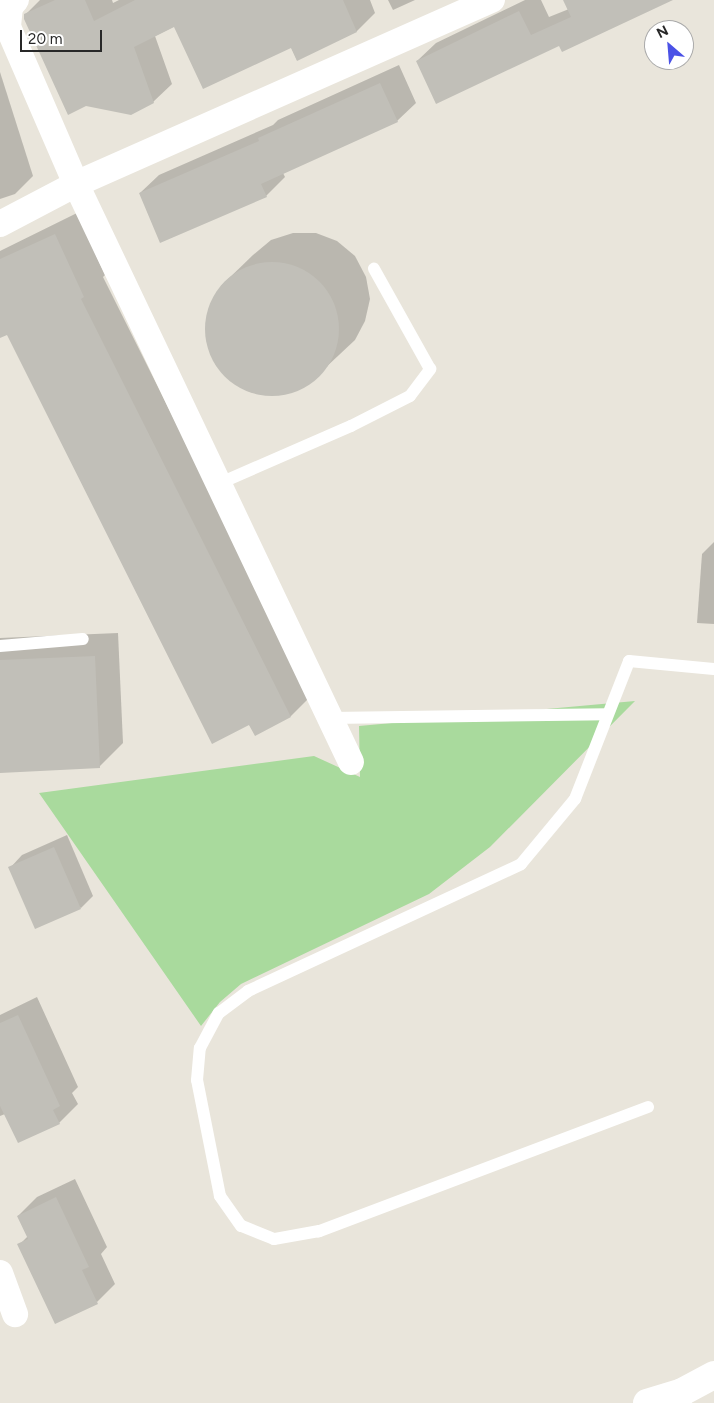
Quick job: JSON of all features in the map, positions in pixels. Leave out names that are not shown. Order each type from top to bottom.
[{"type":"street","points":[[16,0],[10,7],[8,27],[76,184],[351,762]]},
{"type":"street","points":[[0,224],[76,184],[492,0]]},
{"type":"street","points":[[0,1273],[15,1314]]},
{"type":"street","points":[[648,1403],[682,1392],[714,1375]]},
{"type":"lane","points":[[218,484],[351,426],[410,396],[430,369],[374,269]]},
{"type":"lane","points":[[0,646],[83,639]]},
{"type":"lane","points":[[648,1106],[319,1231],[274,1239],[241,1226],[220,1196],[197,1080],[200,1048],[219,1013],[248,990],[522,864],[575,799],[629,662],[714,669]]},
{"type":"lane","points":[[330,718],[607,714]]},
{"type":"green space","points":[[635,701],[490,847],[429,894],[241,984],[220,1002],[201,1026],[39,793],[314,756],[360,777],[359,726]]},
{"type":"building","points":[[55,0],[85,0],[94,21],[135,0],[343,0],[357,32],[297,61],[291,48],[203,89],[174,27],[134,47],[154,103],[131,115],[86,106],[68,115],[24,19],[24,14]]},
{"type":"building","points":[[563,0],[673,0],[562,52],[559,46],[436,104],[416,61],[519,11],[531,35],[571,17]]},
{"type":"building","points":[[380,83],[398,122],[261,184],[267,197],[160,243],[139,193],[259,141],[258,138]]},
{"type":"building","points":[[55,234],[84,297],[81,299],[291,717],[255,736],[249,725],[212,744],[7,335],[0,338],[0,259]]},
{"type":"building","points":[[272,262],[298,267],[309,273],[319,282],[328,292],[334,303],[339,329],[334,355],[328,366],[319,376],[309,385],[298,391],[272,396],[246,391],[235,385],[225,376],[216,366],[210,355],[205,329],[210,303],[216,292],[225,282],[235,273],[246,267]]},
{"type":"building","points":[[95,656],[100,768],[0,773],[0,660]]},
{"type":"building","points":[[54,847],[81,909],[35,929],[8,867]]},
{"type":"building","points":[[18,1015],[60,1106],[53,1110],[60,1124],[18,1143],[0,1106],[0,1023]]},
{"type":"building","points":[[56,1197],[89,1267],[82,1270],[98,1304],[55,1324],[17,1244],[28,1239],[17,1216]]}]
